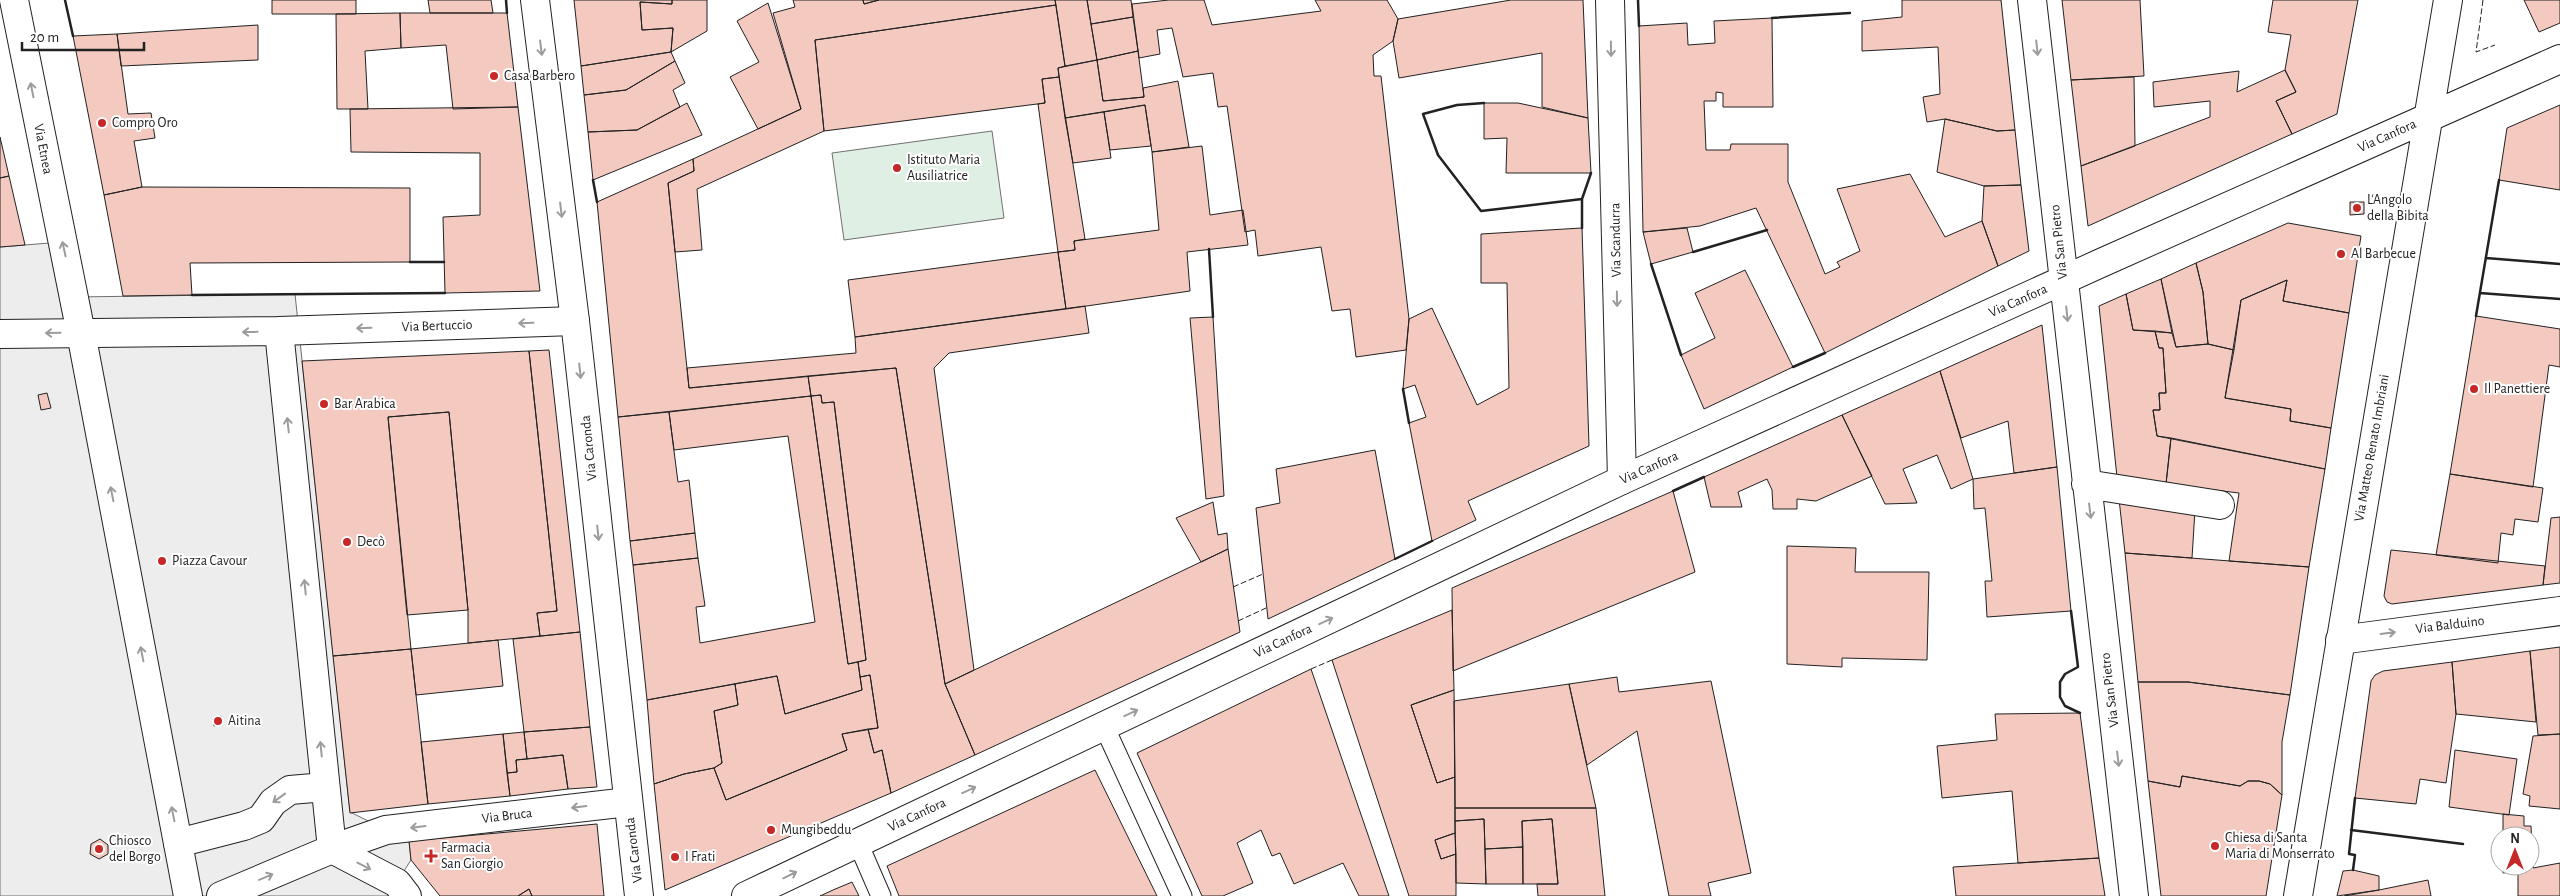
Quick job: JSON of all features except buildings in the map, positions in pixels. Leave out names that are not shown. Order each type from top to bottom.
[{"type":"street","name":"Via Etnea","points":[[14,0],[81,333],[188,896]]},
{"type":"street","name":"Via Caronda","points":[[535,0],[575,321],[639,896]]},
{"type":"street","name":"Via Scandurra","points":[[1610,0],[1622,480]]},
{"type":"street","name":"Via San Pietro","points":[[2032,0],[2134,896]]},
{"type":"street","name":"Via Matteo Renato Imbriani","points":[[2298,896],[2448,0]]},
{"type":"street","name":"Via Canfora","points":[[746,896],[1622,480],[2064,280],[2560,60]]},
{"type":"street","name":"Via Bertuccio","points":[[0,334],[289,331],[575,321]]},
{"type":"street","points":[[289,331],[325,787],[332,850],[402,889]]},
{"type":"street","points":[[2086,484],[2220,505]]},
{"type":"street","name":"Via Balduino","points":[[2340,640],[2560,611]]},
{"type":"street","points":[[178,843],[244,826],[261,819],[273,802],[290,790],[325,787]]},
{"type":"street","name":"Via Bruca","points":[[221,896],[386,830],[628,802]]},
{"type":"lane","points":[[1104,726],[1182,896]]},
{"type":"lane","points":[[858,843],[881,896]]},
{"type":"green space","points":[[992,131],[1004,218],[844,240],[832,153]]},
{"type":"shaded area","name":"Piazza Cavour","points":[[62,242],[74,297],[295,294],[350,812],[409,841],[411,860],[388,896],[0,896],[0,247]]},
{"type":"fence","points":[[2483,0],[2476,52],[2495,45]]},
{"type":"fence","points":[[1233,587],[1263,574]]},
{"type":"fence","points":[[1238,621],[1266,608]]},
{"type":"fence","points":[[1311,669],[1332,660]]},
{"type":"wall","points":[[65,0],[73,36]]},
{"type":"wall","points":[[506,0],[507,13]]},
{"type":"wall","points":[[1638,0],[1639,26]]},
{"type":"wall","points":[[1772,18],[1850,13]]},
{"type":"wall","points":[[1484,103],[1457,105],[1423,114],[1438,155],[1481,211],[1582,199]]},
{"type":"wall","points":[[1582,228],[1582,199],[1591,173]]},
{"type":"wall","points":[[593,180],[597,202]]},
{"type":"wall","points":[[2476,316],[2499,180]]},
{"type":"wall","points":[[1693,252],[1767,230]]},
{"type":"wall","points":[[1209,249],[1213,317]]},
{"type":"wall","points":[[2486,258],[2560,264]]},
{"type":"wall","points":[[410,262],[444,262]]},
{"type":"wall","points":[[1651,264],[1681,355]]},
{"type":"wall","points":[[192,295],[445,293]]},
{"type":"wall","points":[[2480,293],[2560,299]]},
{"type":"wall","points":[[1793,367],[1825,353]]},
{"type":"wall","points":[[1403,389],[1409,423]]},
{"type":"wall","points":[[1673,491],[1704,477]]},
{"type":"wall","points":[[1395,559],[1432,541]]},
{"type":"wall","points":[[2071,611],[2078,667],[2065,674],[2060,682],[2060,697],[2065,706],[2080,713]]},
{"type":"wall","points":[[2353,870],[2355,855],[2349,854],[2355,798]]},
{"type":"wall","points":[[2351,830],[2463,844]]},
{"type":"place","name":"Casa Barbero","points":[[494,76]]},
{"type":"place","name":"Compro Oro","points":[[102,123]]},
{"type":"place","name":"Istituto Maria Ausiliatrice","points":[[897,168]]},
{"type":"place","name":"L'Angolo della Bibita","points":[[2357,208]]},
{"type":"place","name":"Al Barbecue","points":[[2341,254]]},
{"type":"place","name":"Il Panettiere","points":[[2474,389]]},
{"type":"place","name":"Bar Arabica","points":[[324,404]]},
{"type":"place","name":"Decò","points":[[347,542]]},
{"type":"place","name":"Piazza Cavour","points":[[162,561]]},
{"type":"place","name":"Aitina","points":[[218,721]]},
{"type":"place","name":"Mungibeddu","points":[[771,830]]},
{"type":"place","name":"Chiesa di Santa Maria di Monserrato","points":[[2215,846]]},
{"type":"place","name":"Chiosco del Borgo","points":[[99,849]]},
{"type":"place","name":"Farmacia San Giorgio","points":[[431,856]]},
{"type":"place","name":"I Frati","points":[[675,857]]}]
